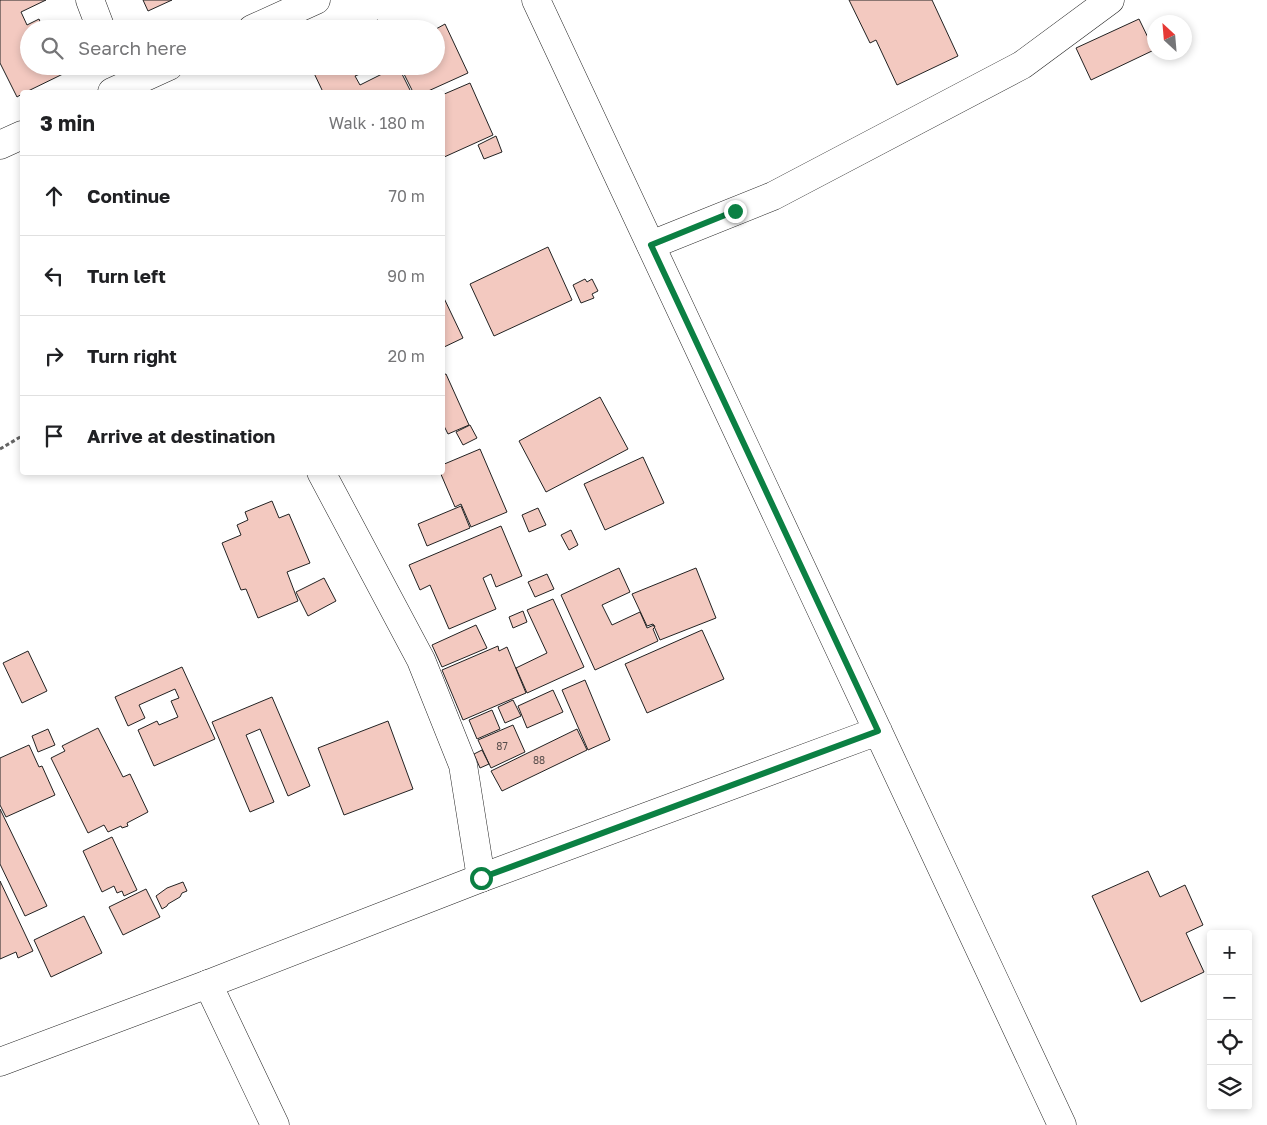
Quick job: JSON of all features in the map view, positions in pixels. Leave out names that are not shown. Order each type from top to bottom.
[{"type":"street","points":[[90,0],[98,20]]},
{"type":"street","points":[[272,20],[316,0]]},
{"type":"street","points":[[536,0],[1062,1125]]},
{"type":"street","points":[[651,245],[773,196],[908,126],[1022,65],[1110,0]]},
{"type":"street","points":[[119,85],[145,75]]},
{"type":"street","points":[[0,145],[20,136]]},
{"type":"street","points":[[323,475],[422,660],[463,765],[481,878]]},
{"type":"street","points":[[0,1062],[481,878],[878,731]]},
{"type":"street","points":[[208,984],[275,1125]]},
{"type":"path","points":[[0,449],[20,437]]},
{"type":"building","points":[[0,0],[46,0],[21,12],[25,20],[20,20],[20,75],[61,75],[30,90],[20,90],[20,95],[17,97],[0,63]]},
{"type":"building","points":[[143,0],[172,0],[148,11]]},
{"type":"building","points":[[849,0],[932,0],[958,56],[897,85],[876,40],[870,43]]},
{"type":"building","points":[[1139,19],[1147,36],[1147,53],[1091,80],[1076,48]]},
{"type":"building","points":[[445,24],[468,73],[430,90],[412,90],[404,75],[445,75]]},
{"type":"building","points":[[315,75],[358,75],[355,76],[360,85],[380,75],[402,75],[410,90],[322,90]]},
{"type":"building","points":[[470,83],[493,135],[445,157],[445,94]]},
{"type":"building","points":[[496,136],[502,152],[484,159],[478,145]]},
{"type":"building","points":[[548,247],[572,300],[494,336],[470,284]]},
{"type":"building","points":[[585,279],[587,282],[592,279],[598,291],[592,294],[594,298],[581,303],[573,285]]},
{"type":"building","points":[[445,300],[463,338],[445,347]]},
{"type":"building","points":[[445,374],[469,425],[448,434],[445,428]]},
{"type":"building","points":[[600,397],[628,449],[546,492],[519,441]]},
{"type":"building","points":[[470,425],[477,438],[463,445],[456,432]]},
{"type":"building","points":[[480,449],[507,512],[471,527],[461,504],[455,507],[441,475],[445,475],[445,464]]},
{"type":"building","points":[[643,457],[664,503],[605,530],[584,484]]},
{"type":"building","points":[[272,501],[279,518],[289,514],[310,563],[287,572],[298,601],[258,618],[246,589],[241,590],[222,543],[241,535],[237,525],[248,520],[245,512]]},
{"type":"building","points":[[461,506],[470,528],[427,546],[418,524]]},
{"type":"building","points":[[538,508],[546,525],[529,532],[522,515]]},
{"type":"building","points":[[501,526],[522,576],[496,587],[491,574],[483,578],[496,609],[449,629],[430,585],[420,590],[409,565]]},
{"type":"building","points":[[571,530],[578,545],[569,550],[561,535]]},
{"type":"building","points":[[619,568],[630,592],[602,605],[612,625],[640,612],[647,628],[654,625],[653,629],[658,641],[595,670],[561,595]]},
{"type":"building","points":[[696,568],[716,618],[660,640],[653,624],[647,626],[632,594]]},
{"type":"building","points":[[547,574],[554,589],[535,597],[528,582]]},
{"type":"building","points":[[324,578],[336,601],[308,616],[296,592]]},
{"type":"building","points":[[553,599],[584,667],[527,693],[516,668],[547,653],[527,610]]},
{"type":"building","points":[[523,611],[527,622],[513,628],[509,617]]},
{"type":"building","points":[[476,625],[487,648],[442,667],[432,645]]},
{"type":"building","points":[[702,630],[724,679],[647,713],[625,664]]},
{"type":"building","points":[[498,646],[499,651],[507,647],[526,693],[463,720],[442,670]]},
{"type":"building","points":[[28,651],[47,691],[22,703],[3,663]]},
{"type":"building","points":[[182,667],[215,739],[154,766],[138,730],[157,721],[159,725],[178,717],[171,701],[179,698],[175,689],[139,705],[145,718],[128,726],[115,697]]},
{"type":"building","points":[[585,680],[610,740],[588,750],[562,690]]},
{"type":"building","points":[[553,690],[563,712],[527,728],[518,706]]},
{"type":"building","points":[[272,697],[310,786],[288,796],[260,729],[246,735],[274,802],[250,812],[212,722]]},
{"type":"building","points":[[513,700],[521,716],[505,723],[498,707]]},
{"type":"building","points":[[492,710],[500,729],[477,739],[469,720]]},
{"type":"building","points":[[388,721],[413,789],[344,815],[318,748]]},
{"type":"building","points":[[513,725],[525,752],[491,768],[478,740]]},
{"type":"building","points":[[98,728],[123,777],[130,774],[148,812],[127,823],[128,826],[122,828],[121,826],[108,832],[104,825],[88,833],[51,758],[65,751],[62,746]]},
{"type":"building","points":[[48,729],[55,745],[38,752],[32,736]]},
{"type":"building","points":[[577,729],[587,750],[502,791],[491,771]]},
{"type":"building","points":[[29,745],[39,767],[42,766],[55,795],[6,817],[0,805],[0,758]]},
{"type":"building","points":[[482,750],[489,764],[480,768],[474,754]]},
{"type":"building","points":[[0,809],[47,906],[25,916],[0,864]]},
{"type":"building","points":[[112,837],[137,890],[124,896],[122,891],[117,893],[114,886],[102,892],[83,851]]},
{"type":"building","points":[[1148,871],[1160,897],[1185,885],[1203,925],[1186,933],[1204,972],[1141,1002],[1092,896]]},
{"type":"building","points":[[0,881],[33,951],[18,958],[16,952],[0,959]]},
{"type":"building","points":[[183,882],[187,891],[162,909],[156,896],[167,888]]},
{"type":"building","points":[[146,889],[160,917],[123,935],[109,907]]},
{"type":"building","points":[[84,916],[102,953],[51,977],[34,940]]},
{"type":"route","points":[[481,878],[878,731],[651,245],[735,211]]}]
